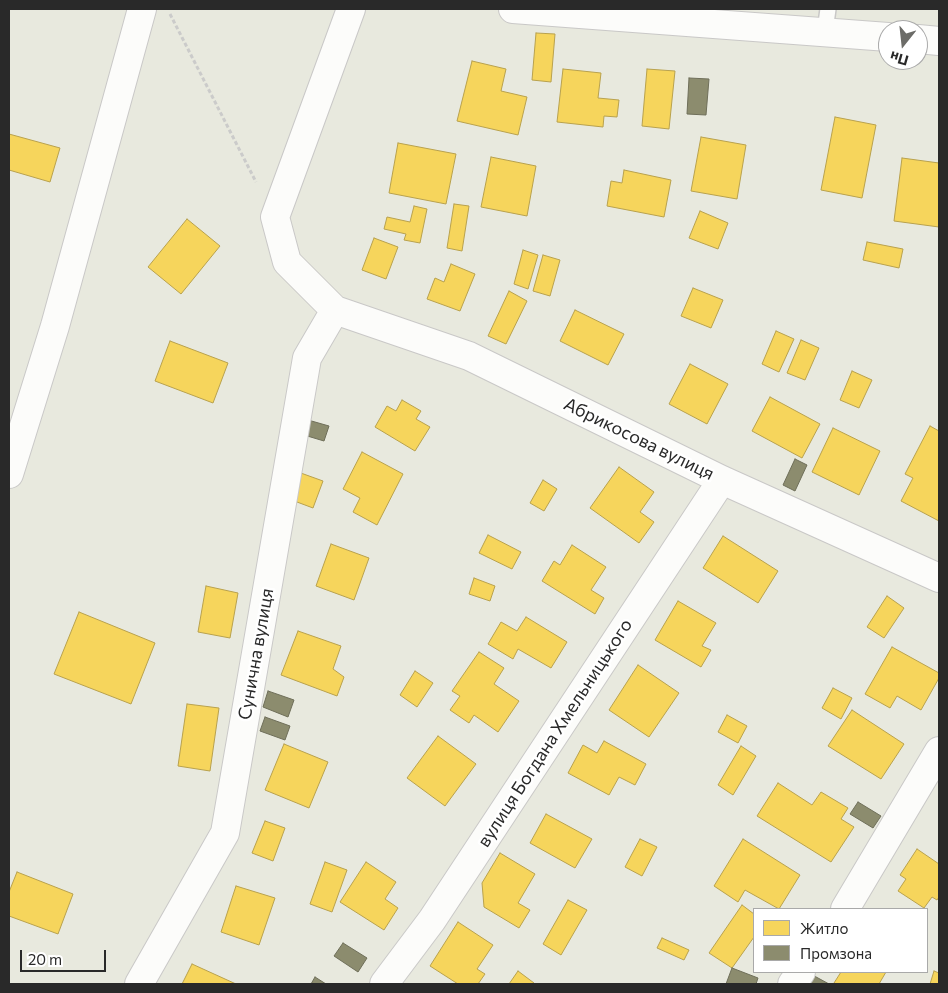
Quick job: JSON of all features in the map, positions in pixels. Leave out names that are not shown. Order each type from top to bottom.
[{"type":"street","points":[[9,474],[55,326],[142,9]]},
{"type":"street","points":[[334,310],[286,262],[275,218],[351,9]]},
{"type":"street","points":[[513,9],[827,20],[878,34]]},
{"type":"street","name":"Абрикосова вулиця","points":[[334,310],[469,356],[722,480],[939,578]]},
{"type":"street","name":"Сунична вулиця","points":[[139,984],[225,833],[306,358],[334,310]]},
{"type":"street","name":"вулиця Богдана Хмельницького","points":[[384,984],[432,920],[722,480]]},
{"type":"street","points":[[846,908],[939,751]]},
{"type":"street","points":[[792,984],[800,973]]},
{"type":"path","points":[[168,9],[275,218]]},
{"type":"building: Житло","points":[[536,33],[555,34],[551,82],[532,80]]},
{"type":"building: Житло","points":[[472,61],[506,69],[501,91],[527,97],[518,135],[457,121]]},
{"type":"building: Житло","points":[[563,69],[601,73],[598,98],[619,100],[617,117],[604,116],[603,127],[557,122]]},
{"type":"building: Житло","points":[[647,69],[675,71],[669,129],[642,126]]},
{"type":"building: Житло","points":[[835,117],[876,125],[862,198],[821,190]]},
{"type":"building: Житло","points":[[9,134],[60,148],[50,182],[9,170]]},
{"type":"building: Житло","points":[[701,137],[746,145],[737,199],[691,191]]},
{"type":"building: Житло","points":[[398,143],[456,154],[446,204],[389,193]]},
{"type":"building: Житло","points":[[491,157],[536,166],[527,216],[481,207]]},
{"type":"building: Житло","points":[[902,158],[939,163],[939,227],[894,221]]},
{"type":"building: Житло","points":[[624,170],[671,180],[664,217],[607,206],[611,181],[622,183]]},
{"type":"building: Житло","points":[[454,204],[469,206],[462,251],[447,248]]},
{"type":"building: Житло","points":[[414,206],[427,209],[420,243],[404,240],[406,234],[384,229],[387,217],[410,222]]},
{"type":"building: Житло","points":[[700,211],[728,223],[718,249],[689,238]]},
{"type":"building: Житло","points":[[187,219],[220,246],[181,294],[148,267]]},
{"type":"building: Житло","points":[[374,238],[398,247],[386,279],[362,270]]},
{"type":"building: Житло","points":[[867,242],[903,249],[899,268],[863,260]]},
{"type":"building: Житло","points":[[523,250],[538,255],[528,289],[514,284]]},
{"type":"building: Житло","points":[[543,255],[560,260],[550,296],[533,291]]},
{"type":"building: Житло","points":[[451,264],[475,274],[460,311],[427,299],[435,278],[444,282]]},
{"type":"building: Житло","points":[[693,288],[723,300],[711,328],[681,316]]},
{"type":"building: Житло","points":[[509,291],[527,301],[506,344],[488,336]]},
{"type":"building: Житло","points":[[575,310],[624,334],[608,365],[560,341]]},
{"type":"building: Житло","points":[[776,331],[794,339],[779,372],[762,364]]},
{"type":"building: Житло","points":[[801,340],[819,348],[805,380],[787,373]]},
{"type":"building: Житло","points":[[170,341],[228,363],[213,403],[155,381]]},
{"type":"building: Житло","points":[[690,364],[728,384],[707,424],[669,404]]},
{"type":"building: Житло","points":[[852,371],[872,380],[859,408],[840,400]]},
{"type":"building: Житло","points":[[770,397],[820,424],[802,458],[752,431]]},
{"type":"building: Житло","points":[[402,400],[421,411],[416,419],[430,427],[415,451],[375,427],[387,406],[396,411]]},
{"type":"building: Житло","points":[[930,426],[939,431],[939,521],[901,501],[913,478],[905,474]]},
{"type":"building: Житло","points":[[833,428],[880,451],[859,495],[812,472]]},
{"type":"building: Житло","points":[[362,452],[403,474],[377,525],[353,512],[360,498],[343,489]]},
{"type":"building: Житло","points":[[619,467],[654,492],[640,512],[654,522],[639,543],[590,508]]},
{"type":"building: Житло","points":[[298,472],[323,481],[313,508],[289,499]]},
{"type":"building: Житло","points":[[543,480],[557,489],[544,511],[530,503]]},
{"type":"building: Житло","points":[[488,535],[521,552],[512,569],[479,553]]},
{"type":"building: Житло","points":[[723,536],[778,571],[758,603],[703,568]]},
{"type":"building: Житло","points":[[331,544],[369,558],[354,600],[316,586]]},
{"type":"building: Житло","points":[[572,545],[606,567],[591,590],[604,598],[595,614],[542,581],[554,561],[560,565]]},
{"type":"building: Житло","points":[[474,578],[495,586],[490,601],[469,594]]},
{"type":"building: Житло","points":[[206,586],[238,593],[230,638],[198,632]]},
{"type":"building: Житло","points":[[887,596],[904,608],[884,638],[867,627]]},
{"type":"building: Житло","points":[[678,601],[716,623],[702,646],[711,650],[701,667],[655,640]]},
{"type":"building: Житло","points":[[79,612],[155,643],[131,704],[54,674]]},
{"type":"building: Житло","points":[[526,617],[567,642],[551,668],[518,649],[513,659],[488,644],[501,622],[517,631]]},
{"type":"building: Житло","points":[[298,631],[341,646],[333,669],[344,677],[337,696],[281,675]]},
{"type":"building: Житло","points":[[892,647],[939,673],[939,678],[921,710],[897,696],[890,708],[865,694]]},
{"type":"building: Житло","points":[[479,652],[504,668],[494,684],[519,701],[498,732],[474,715],[469,723],[450,710],[460,696],[452,691]]},
{"type":"building: Житло","points":[[638,665],[679,693],[649,737],[609,710]]},
{"type":"building: Житло","points":[[415,671],[433,683],[417,707],[400,695]]},
{"type":"building: Житло","points":[[833,688],[852,698],[841,719],[822,708]]},
{"type":"building: Житло","points":[[187,704],[219,708],[210,771],[178,766]]},
{"type":"building: Житло","points":[[852,710],[904,744],[881,779],[828,746]]},
{"type":"building: Житло","points":[[727,715],[747,726],[738,743],[718,732]]},
{"type":"building: Житло","points":[[438,736],[476,764],[445,806],[407,778]]},
{"type":"building: Житло","points":[[604,741],[646,764],[635,785],[619,777],[609,795],[568,773],[583,745],[597,753]]},
{"type":"building: Житло","points":[[284,744],[328,762],[309,808],[265,790]]},
{"type":"building: Житло","points":[[741,746],[756,756],[733,795],[718,785]]},
{"type":"building: Житло","points":[[778,783],[812,805],[821,792],[848,808],[841,819],[854,827],[831,862],[757,816]]},
{"type":"building: Житло","points":[[546,814],[592,839],[575,868],[530,843]]},
{"type":"building: Житло","points":[[265,821],[285,828],[273,861],[252,853]]},
{"type":"building: Житло","points":[[640,839],[657,847],[642,876],[625,867]]},
{"type":"building: Житло","points":[[743,839],[800,875],[780,908],[745,890],[738,902],[714,886]]},
{"type":"building: Житло","points":[[917,849],[939,864],[939,897],[937,900],[932,897],[924,908],[898,891],[906,879],[900,875]]},
{"type":"building: Житло","points":[[500,853],[535,874],[518,903],[530,910],[519,928],[484,907],[482,883]]},
{"type":"building: Житло","points":[[325,862],[347,870],[332,912],[310,904]]},
{"type":"building: Житло","points":[[366,862],[396,882],[385,899],[398,908],[384,930],[340,902]]},
{"type":"building: Житло","points":[[17,872],[73,894],[58,934],[9,916],[9,892]]},
{"type":"building: Житло","points":[[236,886],[275,898],[259,945],[221,932]]},
{"type":"building: Житло","points":[[568,900],[587,910],[561,955],[543,944]]},
{"type":"building: Житло","points":[[742,905],[753,913],[753,938],[732,968],[709,953]]},
{"type":"building: Житло","points":[[458,922],[493,945],[477,969],[485,974],[478,984],[458,984],[430,966]]},
{"type":"building: Житло","points":[[662,938],[689,950],[684,960],[657,948]]},
{"type":"building: Житло","points":[[192,964],[236,984],[182,984]]},
{"type":"building: Житло","points":[[518,971],[534,983],[509,984]]},
{"type":"building: Житло","points":[[934,971],[939,973],[939,984],[930,984]]},
{"type":"building: Житло","points":[[840,973],[885,973],[879,984],[834,983]]},
{"type":"building: Промзона","points":[[689,78],[709,79],[706,115],[687,114]]},
{"type":"building: Промзона","points":[[308,420],[329,426],[324,441],[304,435]]},
{"type":"building: Промзона","points":[[795,459],[807,465],[795,491],[783,485]]},
{"type":"building: Промзона","points":[[268,691],[294,700],[288,717],[263,707]]},
{"type":"building: Промзона","points":[[265,717],[290,726],[285,740],[260,731]]},
{"type":"building: Промзона","points":[[858,802],[881,816],[873,828],[850,814]]},
{"type":"building: Промзона","points":[[343,943],[367,958],[358,972],[334,956]]},
{"type":"building: Промзона","points":[[732,968],[758,978],[756,984],[726,984]]},
{"type":"building: Промзона","points":[[806,973],[809,973],[829,984],[800,984]]},
{"type":"building: Промзона","points":[[315,977],[326,984],[311,984]]}]
